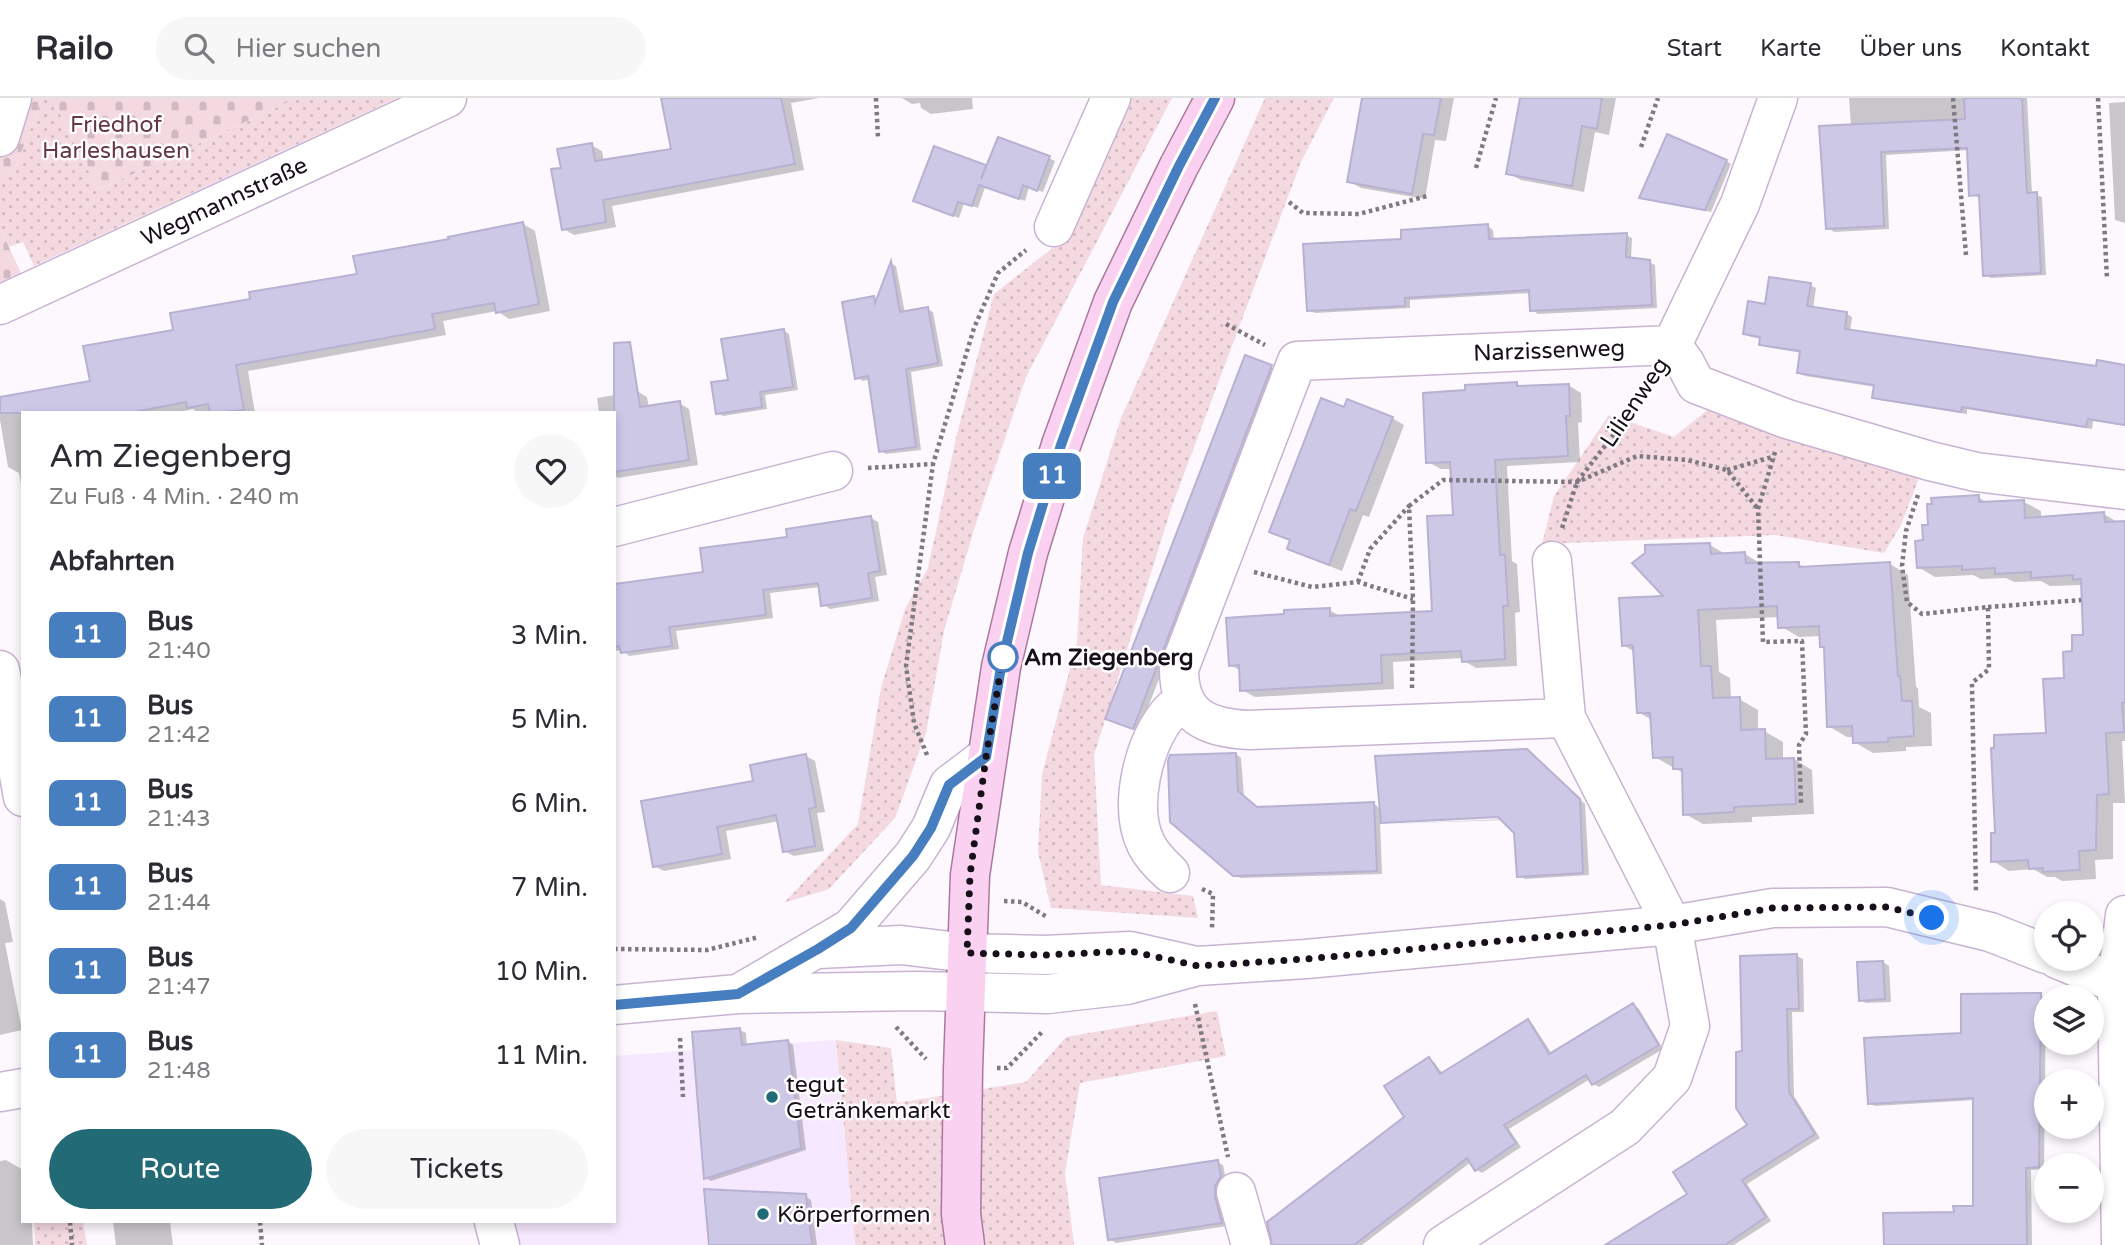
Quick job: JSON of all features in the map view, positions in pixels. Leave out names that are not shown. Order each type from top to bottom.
[{"type":"main road","points":[[965,1245],[961,1214],[970,875],[1001,667],[1028,553],[1061,445],[1113,302],[1215,98]]},
{"type":"street","points":[[0,137],[12,98]]},
{"type":"street","name":"Wegmannstraße","points":[[0,305],[447,98]]},
{"type":"street","points":[[1054,228],[1111,98]]},
{"type":"street","name":"Lilienweg","points":[[1672,345],[1740,204],[1778,98]]},
{"type":"street","points":[[1672,345],[1685,362],[1696,384],[1787,419],[1976,472],[2125,489]]},
{"type":"street","name":"Narzissenweg","points":[[1297,361],[1672,345]]},
{"type":"street","points":[[1297,361],[1179,669],[1179,684],[1184,699],[1194,713],[1208,724],[1226,729],[1249,730],[1566,718]]},
{"type":"street","points":[[616,526],[832,471]]},
{"type":"street","points":[[1443,1245],[1625,1126],[1672,1078],[1690,1026],[1672,925],[1566,718],[1552,561]]},
{"type":"street","points":[[7,694],[21,784]]},
{"type":"street","points":[[1170,873],[1155,859],[1144,842],[1137,798],[1152,741],[1168,714],[1184,699]]},
{"type":"street","points":[[738,994],[851,928],[913,856],[931,828],[949,785],[986,757]]},
{"type":"street","points":[[616,1005],[738,994],[1048,994],[1126,985],[1196,983],[1306,959],[1672,925],[1773,908],[1887,907],[1977,928],[2034,949]]},
{"type":"street","points":[[2122,1245],[2121,985],[2125,915]]},
{"type":"street","points":[[818,949],[901,945],[967,953],[1045,955],[1130,951],[1196,983]]},
{"type":"street","points":[[2087,971],[2121,985]]},
{"type":"street","points":[[0,1092],[21,1088]]},
{"type":"street","points":[[1236,1192],[1251,1245]]},
{"type":"street","points":[[494,1223],[500,1245]]},
{"type":"path","points":[[876,98],[878,138]]},
{"type":"path","points":[[1476,168],[1496,98]]},
{"type":"path","points":[[1641,147],[1657,98]]},
{"type":"path","points":[[1953,98],[1966,255]]},
{"type":"path","points":[[2098,98],[2107,279]]},
{"type":"path","points":[[1289,202],[1303,213],[1359,214],[1427,196]]},
{"type":"path","points":[[931,765],[914,723],[906,666],[933,464],[974,328],[998,274],[1054,228]]},
{"type":"path","points":[[1226,324],[1297,361]]},
{"type":"path","name":"Lilienweg","points":[[1552,561],[1577,482],[1642,398],[1672,345]]},
{"type":"path","points":[[1787,419],[1758,509],[1763,642],[1802,641],[1806,734],[1798,745],[1801,803]]},
{"type":"path","points":[[1357,582],[1370,550],[1409,506],[1443,480],[1577,482],[1637,456],[1687,460],[1727,470],[1773,457]]},
{"type":"path","points":[[1930,461],[1906,531],[1902,566],[1907,602],[1922,614],[2081,600]]},
{"type":"path","points":[[832,471],[933,464]]},
{"type":"path","points":[[1727,470],[1758,509]]},
{"type":"path","points":[[1409,506],[1413,599],[1412,723]]},
{"type":"path","points":[[1220,563],[1311,587],[1357,582],[1413,599]]},
{"type":"path","points":[[1977,928],[1972,683],[1989,669],[1988,607]]},
{"type":"path","points":[[1965,794],[1975,794]]},
{"type":"path","points":[[1022,902],[1042,915]]},
{"type":"path","points":[[1212,931],[1213,912]]},
{"type":"path","points":[[616,949],[707,950],[760,937]]},
{"type":"path","points":[[1196,983],[1236,1192]]},
{"type":"path","points":[[680,1038],[683,1097]]},
{"type":"path","points":[[70,1223],[72,1245]]},
{"type":"path","points":[[260,1223],[262,1245]]},
{"type":"shaded area","points":[[836,1040],[855,1245],[520,1245],[515,1223],[616,1223],[616,1056]]},
{"type":"green space","name":"Friedhof Harleshausen","points":[[0,98],[43,98],[14,170],[0,177]]},
{"type":"green space","points":[[43,98],[52,98],[98,190],[297,98],[397,98],[34,266],[23,242],[9,247],[0,228],[0,177],[14,170]]},
{"type":"green space","name":"Friedhof Harleshausen","points":[[52,98],[297,98],[98,190]]},
{"type":"green space","points":[[1121,98],[1172,98],[1026,377],[975,526],[944,631],[926,733],[895,818],[829,889],[784,903],[858,824],[881,688],[905,609],[928,568],[957,434],[994,294],[1060,242]]},
{"type":"green space","points":[[1265,98],[1334,98],[1301,162],[1172,506],[1094,755],[1101,885],[1193,896],[1198,918],[1051,908],[1038,852],[1042,774],[1077,642],[1083,538],[1121,418]]},
{"type":"green space","points":[[0,228],[21,273],[0,283]]},
{"type":"green space","points":[[1710,408],[1922,470],[1901,525],[1884,553],[1775,535],[1542,544],[1554,496],[1609,415],[1674,437]]},
{"type":"green space","points":[[1217,1011],[1226,1056],[1080,1083],[1065,1173],[1074,1245],[855,1245],[836,1040],[891,1048],[897,1103],[1026,1082],[1066,1037]]},
{"type":"green space","points":[[34,1223],[83,1223],[87,1245],[35,1245]]},
{"type":"building","points":[[661,98],[781,98],[795,164],[603,200],[606,222],[562,230],[551,169],[561,168],[557,149],[592,143],[595,161],[671,149]]},
{"type":"building","points":[[1362,98],[1441,98],[1434,135],[1423,134],[1412,194],[1347,182]]},
{"type":"building","points":[[1520,98],[1602,98],[1597,129],[1582,126],[1572,186],[1506,174]]},
{"type":"building","points":[[1964,98],[2022,98],[2027,193],[2037,192],[2041,273],[1983,276],[1979,195],[1969,196],[1967,148],[1881,152],[1884,226],[1826,229],[1819,126],[1965,119]]},
{"type":"building","points":[[1667,134],[1727,160],[1705,210],[1639,198]]},
{"type":"building","points":[[998,137],[1050,156],[1037,191],[1023,185],[1019,199],[979,185],[972,206],[958,202],[953,216],[913,201],[934,146],[986,165],[981,179]]},
{"type":"building","points":[[523,222],[539,304],[496,313],[494,303],[432,314],[435,329],[236,365],[244,410],[210,411],[208,404],[187,408],[186,402],[139,411],[0,413],[0,397],[90,381],[83,346],[173,330],[170,313],[250,299],[249,292],[357,274],[353,256],[449,239],[448,237]]},
{"type":"building","points":[[1488,224],[1489,239],[1627,233],[1626,257],[1650,260],[1652,305],[1530,311],[1529,290],[1405,298],[1405,306],[1307,311],[1303,244],[1401,239],[1401,230]]},
{"type":"building","points":[[891,261],[900,312],[928,307],[938,363],[906,369],[916,447],[879,452],[868,376],[855,379],[842,302],[874,296],[875,303]]},
{"type":"building","points":[[1769,277],[1811,283],[1807,306],[1847,312],[1845,329],[2096,366],[2097,360],[2125,365],[2125,425],[2088,419],[2086,427],[1962,407],[1961,412],[1872,398],[1874,385],[1797,373],[1800,351],[1759,345],[1760,337],[1743,334],[1748,301],[1765,304]]},
{"type":"building","points":[[784,329],[793,387],[760,392],[762,407],[716,414],[711,382],[728,380],[721,339]]},
{"type":"building","points":[[630,342],[640,407],[680,401],[689,460],[616,472],[614,343]]},
{"type":"building","points":[[1245,355],[1272,365],[1133,729],[1105,719]]},
{"type":"building","points":[[1517,382],[1517,386],[1569,384],[1570,416],[1566,416],[1568,456],[1495,460],[1500,555],[1505,555],[1508,606],[1503,606],[1505,659],[1462,662],[1461,651],[1381,655],[1382,683],[1240,691],[1239,665],[1229,666],[1226,618],[1284,614],[1284,610],[1330,608],[1330,616],[1432,611],[1427,516],[1453,515],[1450,462],[1426,463],[1423,393],[1465,390],[1465,385]]},
{"type":"building","points":[[1321,398],[1344,407],[1347,399],[1393,417],[1356,511],[1350,509],[1329,565],[1287,549],[1290,540],[1269,532]]},
{"type":"building","points":[[1979,495],[1979,502],[2024,500],[2025,518],[2104,512],[2105,522],[2125,521],[2125,702],[2122,703],[2124,732],[2106,733],[2109,794],[2097,795],[2096,850],[2079,851],[2080,870],[2043,872],[2043,868],[2029,869],[2028,860],[1991,862],[1991,833],[1995,833],[1991,748],[1994,748],[1994,735],[2046,733],[2043,679],[2064,678],[2063,652],[2072,651],[2072,635],[2083,635],[2081,579],[2073,580],[2073,575],[2031,578],[2031,572],[1995,574],[1995,568],[1917,568],[1915,541],[1923,540],[1922,525],[1928,525],[1927,504],[1932,504],[1931,498]]},
{"type":"building","points":[[871,516],[880,571],[868,573],[872,598],[821,606],[818,583],[763,590],[766,615],[669,627],[672,646],[621,653],[619,646],[616,647],[616,584],[703,572],[700,548],[787,537],[786,529]]},
{"type":"building","points":[[1710,543],[1711,554],[1745,552],[1746,563],[1799,562],[1799,567],[1890,562],[1898,676],[1902,701],[1912,701],[1914,736],[1888,738],[1888,742],[1853,743],[1852,726],[1827,727],[1824,647],[1820,647],[1819,626],[1778,628],[1777,606],[1698,610],[1701,666],[1711,666],[1713,698],[1740,697],[1741,730],[1765,729],[1766,759],[1794,758],[1796,804],[1734,807],[1734,812],[1683,815],[1682,769],[1673,769],[1673,757],[1653,758],[1650,713],[1637,713],[1633,647],[1622,646],[1619,598],[1663,596],[1632,563],[1645,553],[1645,545]]},
{"type":"building","points":[[1527,749],[1580,799],[1583,873],[1517,877],[1514,833],[1498,817],[1381,823],[1375,756]]},
{"type":"building","points":[[1236,753],[1238,791],[1257,807],[1374,802],[1377,871],[1233,876],[1170,822],[1168,761],[1170,755]]},
{"type":"building","points":[[806,754],[816,807],[809,809],[815,846],[783,852],[776,815],[717,827],[722,854],[653,867],[641,801],[753,781],[750,765]]},
{"type":"building","points":[[1797,954],[1799,1009],[1787,1009],[1789,1092],[1815,1134],[1742,1180],[1766,1217],[1725,1245],[1605,1245],[1687,1194],[1673,1172],[1747,1125],[1736,1108],[1736,1052],[1742,1051],[1740,956]]},
{"type":"building","points":[[1883,961],[1885,999],[1859,1001],[1857,962]]},
{"type":"building","points":[[2034,993],[2034,1055],[2040,1055],[2040,1069],[2034,1069],[2034,1139],[2039,1139],[2039,1153],[2034,1153],[2034,1167],[2026,1168],[2027,1245],[1884,1245],[1883,1213],[1954,1212],[1953,1206],[1973,1206],[1973,1098],[1868,1104],[1864,1038],[1961,1033],[1961,994]]},
{"type":"building","points":[[1633,1003],[1659,1045],[1592,1085],[1586,1075],[1504,1125],[1516,1143],[1475,1171],[1467,1158],[1354,1245],[1272,1245],[1267,1222],[1404,1117],[1384,1086],[1429,1057],[1440,1074],[1528,1019],[1549,1054]]},
{"type":"building","points":[[740,1028],[742,1045],[788,1040],[801,1148],[704,1179],[692,1032]]},
{"type":"building","points":[[1218,1160],[1221,1176],[1215,1186],[1215,1197],[1222,1223],[1108,1240],[1099,1178]]},
{"type":"building","points":[[704,1189],[806,1194],[812,1245],[709,1245]]},
{"type":"bus line","name":"11","points":[[616,1005],[738,994],[851,928],[913,856],[931,828],[949,785],[986,757],[1001,667],[1028,553],[1061,445],[1113,302],[1215,98]]},
{"type":"place","name":"Am Ziegenberg","points":[[1003,657]]},
{"type":"place","name":"tegut Getränkemarkt","points":[[772,1097]]},
{"type":"place","name":"Körperformen","points":[[763,1214]]},
{"type":"route","points":[[1003,657],[970,875],[967,953],[1045,955],[1130,951],[1198,966],[1306,959],[1672,925],[1773,908],[1887,907],[1932,918]]}]
